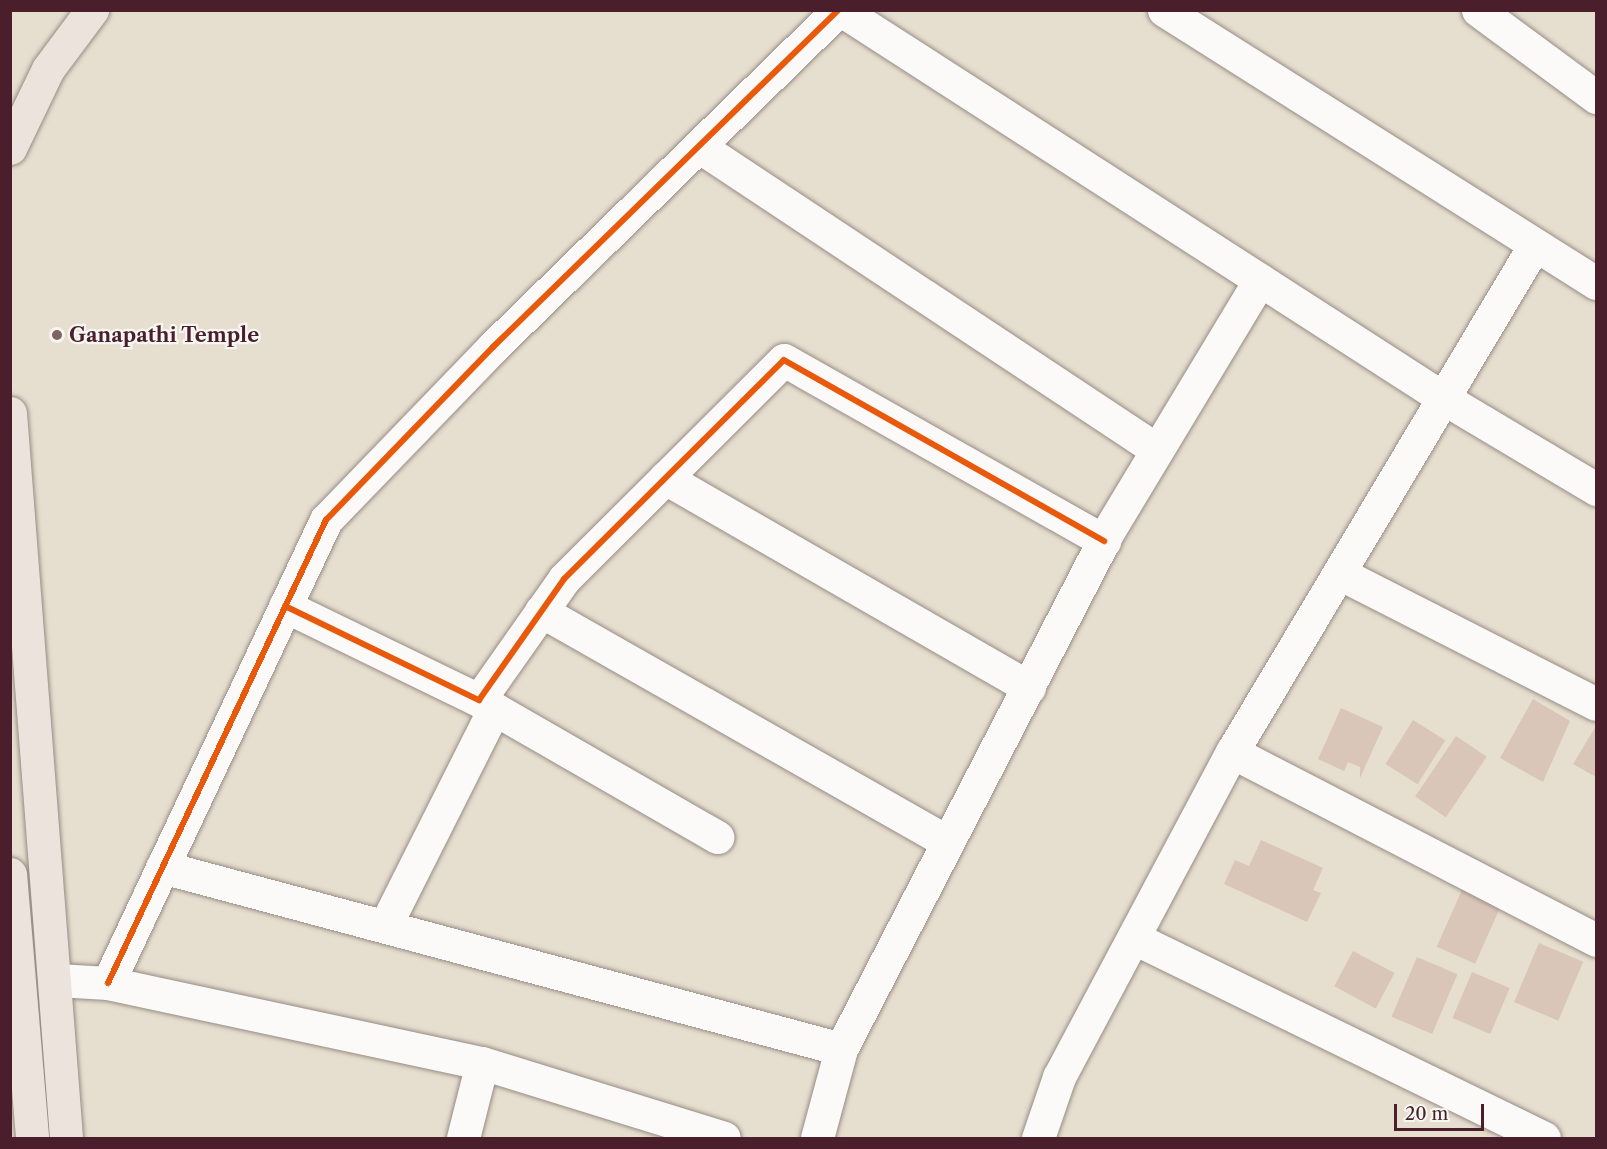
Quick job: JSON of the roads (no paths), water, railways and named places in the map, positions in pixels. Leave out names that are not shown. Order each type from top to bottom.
[{"type":"main road","points":[[10,147],[48,69],[92,10]]},
{"type":"main road","points":[[10,414],[57,980],[66,1138]]},
{"type":"main road","points":[[10,874],[32,1138]]},
{"type":"street","points":[[108,983],[326,520],[493,346],[840,10],[1440,396],[1596,489]]},
{"type":"street","points":[[1164,10],[1534,246],[1596,283]]},
{"type":"street","points":[[1478,10],[1596,97]]},
{"type":"street","points":[[700,147],[1157,450]]},
{"type":"street","points":[[1038,1138],[1059,1077],[1232,752],[1339,573],[1440,396],[1534,246]]},
{"type":"street","points":[[818,1138],[841,1049],[1104,541],[1260,280]]},
{"type":"street","points":[[385,926],[487,705],[541,611],[564,579],[784,360],[1104,541]]},
{"type":"street","points":[[665,478],[1029,687]]},
{"type":"street","points":[[1339,573],[1596,704]]},
{"type":"street","points":[[285,606],[487,705],[717,837]]},
{"type":"street","points":[[541,611],[948,842]]},
{"type":"street","points":[[1232,752],[1596,940]]},
{"type":"street","points":[[162,867],[841,1049]]},
{"type":"street","points":[[1134,938],[1544,1138]]},
{"type":"street","points":[[57,980],[108,983],[482,1064],[705,1136]]},
{"type":"street","points":[[463,1138],[482,1064]]},
{"type":"place","name":"Ganapathi Temple","points":[[57,335]]}]
